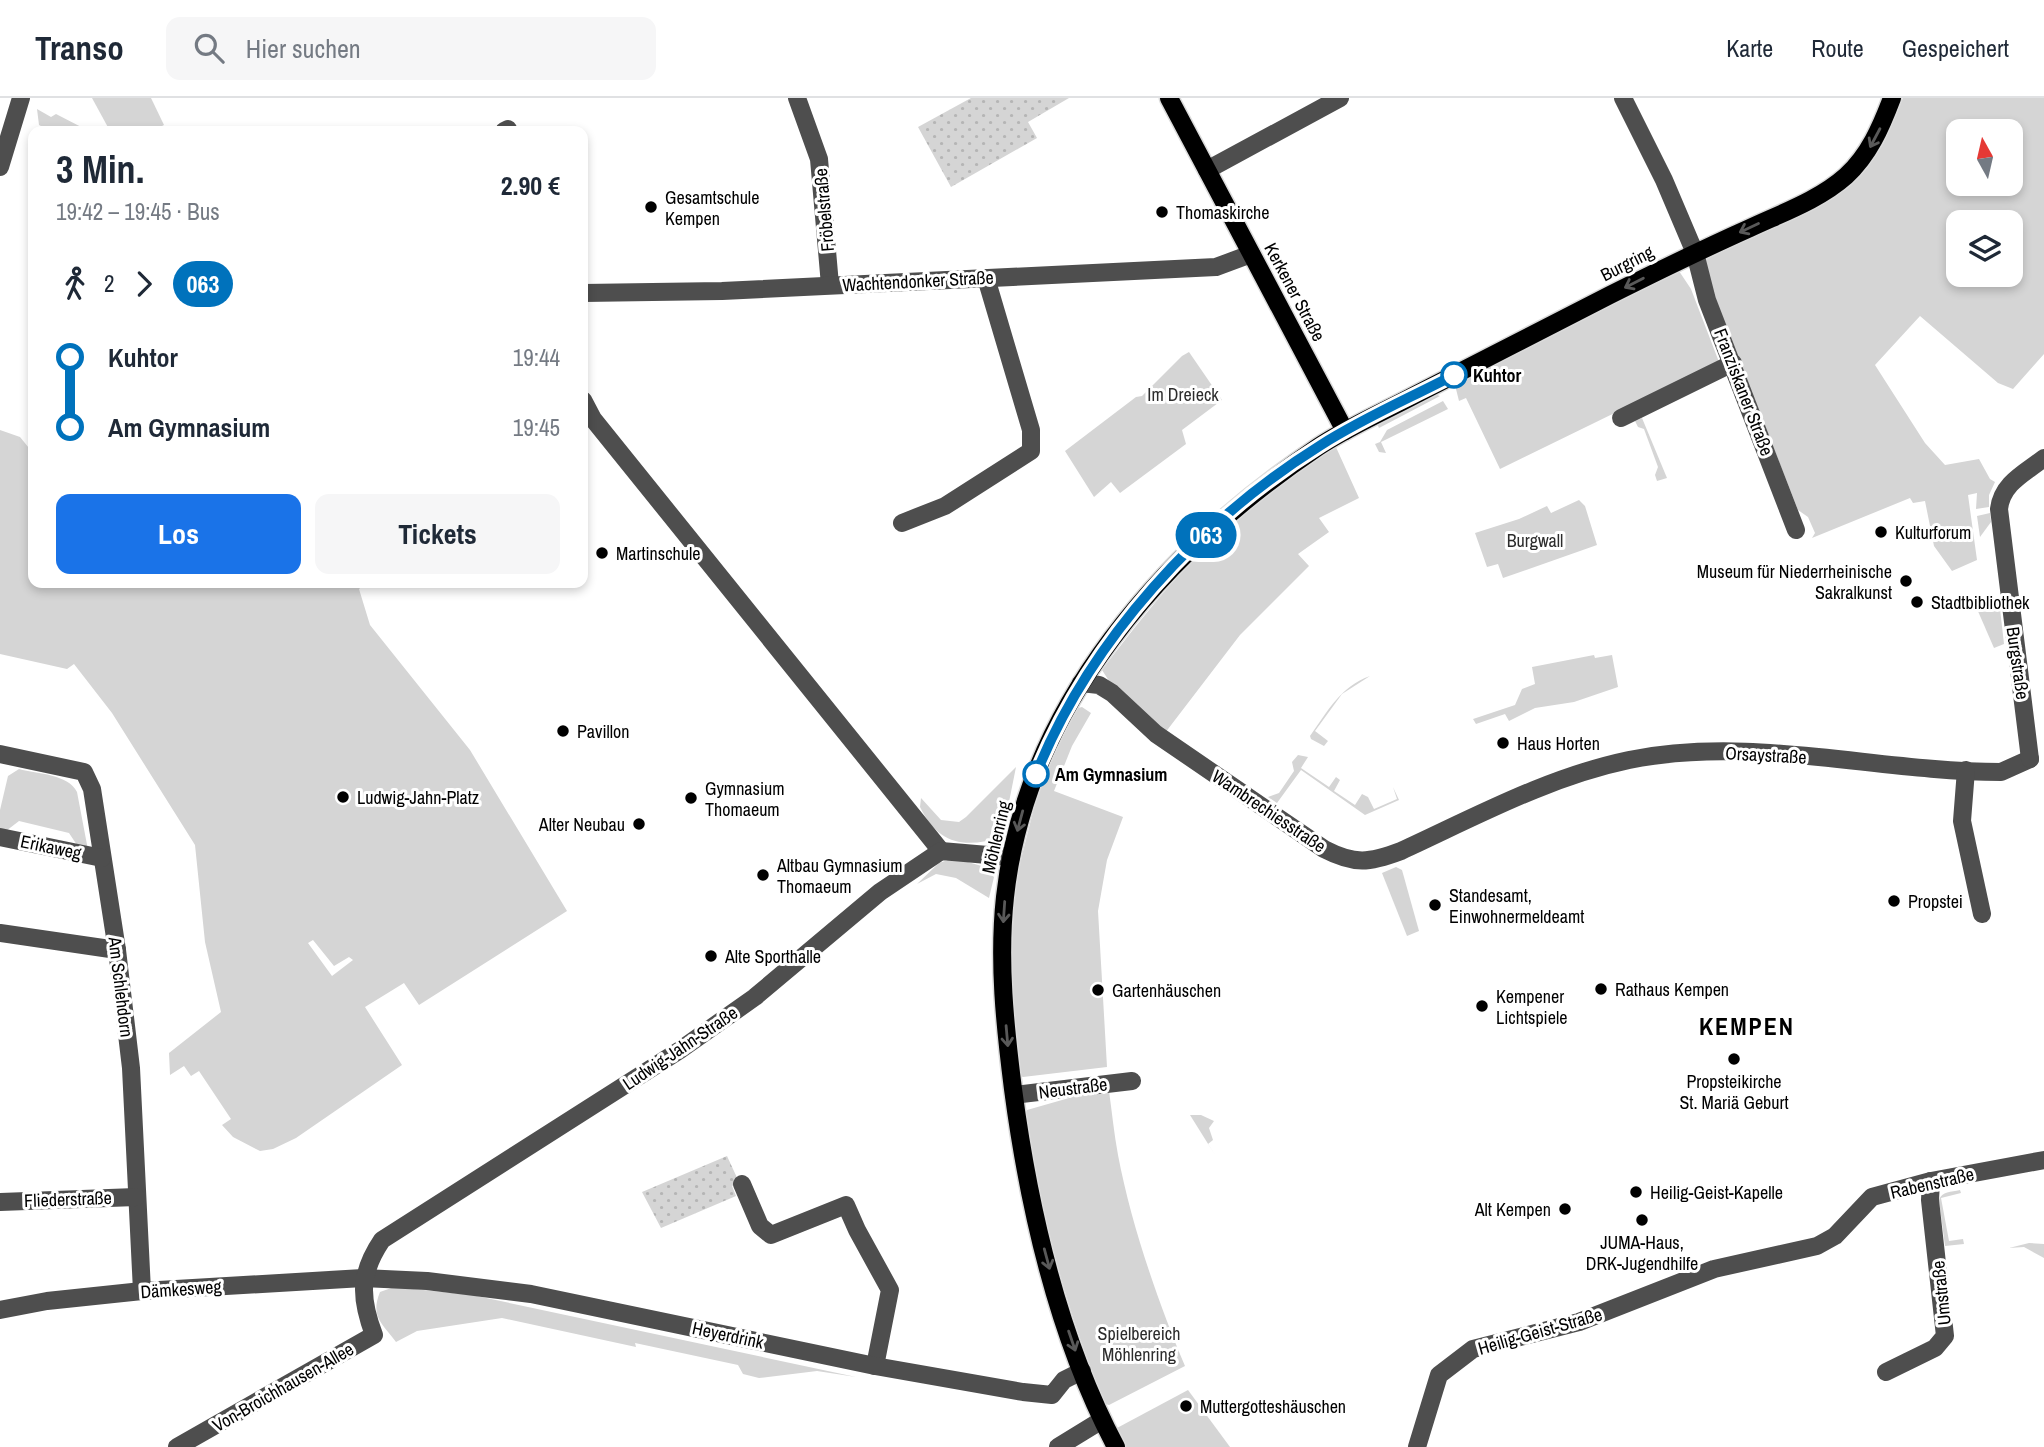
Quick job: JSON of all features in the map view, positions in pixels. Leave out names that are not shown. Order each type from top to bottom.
[{"type":"main road","name":"Kerkener Straße","points":[[1169,98],[1345,431]]},
{"type":"main road","name":"Burgring","points":[[1345,431],[1695,253],[1830,188],[1845,177],[1870,146],[1892,98]]},
{"type":"main road","name":"Möhlenring","points":[[1116,1447],[1082,1371],[1058,1300],[1024,1164],[1005,1016],[1002,948],[1011,857],[1020,821],[1052,736],[1081,683],[1136,609],[1191,549],[1256,492],[1345,431]]},
{"type":"street","points":[[0,167],[21,98]]},
{"type":"street","name":"Fröbelstraße","points":[[797,98],[819,159],[830,285]]},
{"type":"street","points":[[1207,170],[1340,98]]},
{"type":"street","name":"Franziskaner Straße","points":[[1623,98],[1664,180],[1695,253],[1707,300],[1796,530]]},
{"type":"street","points":[[0,107],[16,118]]},
{"type":"street","name":"Wachtendonker Straße","points":[[588,293],[722,291],[1216,267],[1251,254]]},
{"type":"street","points":[[902,523],[945,506],[1031,451],[1031,430],[986,278]]},
{"type":"street","points":[[1621,418],[1733,363]]},
{"type":"street","points":[[588,410],[941,851],[1011,857]]},
{"type":"street","name":"Burgstraße","points":[[2037,764],[1999,511],[2007,486],[2044,458]]},
{"type":"street","name":"Wambrechiesstraße","points":[[1081,683],[1133,723],[1156,734],[1341,858],[1360,862],[1377,860],[1506,803]]},
{"type":"street","name":"Orsaystraße","points":[[1506,803],[1584,772],[1630,760],[1700,752],[1751,752],[2001,772],[2037,764]]},
{"type":"street","name":"Am Schlehdorn","points":[[0,755],[84,772],[92,789],[117,950],[131,1068],[142,1291]]},
{"type":"street","points":[[1966,770],[1962,821],[1982,914]]},
{"type":"street","name":"Erikaweg","points":[[0,837],[102,858]]},
{"type":"street","name":"Ludwig-Jahn-Straße","points":[[363,1278],[370,1258],[382,1240],[680,1051],[755,998],[880,892],[941,851]]},
{"type":"street","points":[[0,933],[117,950]]},
{"type":"street","name":"Neustraße","points":[[1014,1095],[1132,1081]]},
{"type":"street","name":"Rabenstraße","points":[[1757,1258],[1817,1246],[1835,1236],[1872,1197],[1931,1181],[2044,1160]]},
{"type":"street","name":"Umstraße","points":[[1886,1372],[1935,1348],[1945,1336],[1930,1200],[1931,1181]]},
{"type":"street","points":[[742,1184],[760,1226],[771,1235],[846,1205],[856,1230],[890,1290],[875,1366]]},
{"type":"street","name":"Fliederstraße","points":[[0,1202],[136,1197]]},
{"type":"street","name":"Heilig-Geist-Straße","points":[[1417,1447],[1439,1375],[1474,1349],[1579,1322],[1707,1271],[1757,1258]]},
{"type":"street","name":"Dämkesweg","points":[[0,1310],[47,1301],[142,1291],[363,1278]]},
{"type":"street","name":"Heyerdrink","points":[[363,1278],[427,1281],[531,1294],[875,1366],[1023,1392],[1052,1395],[1064,1380],[1082,1371]]},
{"type":"street","name":"Von-Broichhausen-Allee","points":[[177,1447],[374,1335],[365,1311],[363,1278]]},
{"type":"street","points":[[1058,1447],[1102,1420]]},
{"type":"green space","points":[[92,98],[151,98],[164,125],[162,126],[107,126]]},
{"type":"green space","points":[[971,98],[1069,98],[1028,122],[1037,138],[951,187],[918,127]]},
{"type":"green space","points":[[1903,98],[2044,98],[2044,354],[2013,389],[1998,383],[1920,316],[1875,365],[1925,443],[1945,465],[1979,459],[1990,479],[1995,482],[1989,495],[1989,507],[1976,509],[1977,493],[1968,495],[1977,560],[1952,571],[1934,546],[1925,501],[1913,503],[1910,498],[1812,538],[1815,533],[1808,517],[1798,510],[1706,275],[1705,261],[1710,254],[1838,193],[1866,169],[1883,144]]},
{"type":"green space","points":[[37,109],[51,117],[56,114],[79,126],[41,126]]},
{"type":"green space","points":[[1679,271],[1691,289],[1719,362],[1500,469],[1466,398],[1459,401],[1455,385]]},
{"type":"green space","name":"Im Dreieck","points":[[1189,352],[1222,400],[1182,430],[1186,444],[1120,493],[1111,482],[1094,497],[1065,451],[1136,397],[1142,396]]},
{"type":"green space","points":[[1435,394],[1440,396],[1379,428],[1377,424]]},
{"type":"green space","points":[[1443,401],[1448,409],[1381,442],[1386,453],[1379,452],[1375,444],[1380,442],[1387,430]]},
{"type":"green space","points":[[1642,418],[1667,478],[1657,481],[1655,475],[1658,467],[1644,429],[1638,427],[1635,421]]},
{"type":"green space","points":[[0,430],[20,437],[28,447],[28,588],[360,588],[370,625],[470,750],[567,911],[419,1005],[404,983],[365,1007],[402,1065],[296,1138],[273,1149],[260,1151],[233,1137],[222,1125],[231,1119],[199,1071],[191,1076],[184,1066],[170,1075],[169,1053],[221,1012],[205,942],[195,845],[112,713],[74,664],[67,669],[0,654]],"holes":[[[313,940],[334,966],[349,957],[353,960],[332,976],[308,943]]]},
{"type":"green space","points":[[1335,445],[1359,498],[1319,518],[1329,532],[1298,554],[1309,566],[1240,635],[1165,733],[1111,684],[1102,670],[1157,601],[1216,536],[1269,490]]},
{"type":"green space","name":"Burgwall","points":[[1579,500],[1585,506],[1597,545],[1503,578],[1498,564],[1487,567],[1475,533],[1519,519],[1547,506],[1551,513]]},
{"type":"green space","points":[[1990,513],[1991,522],[1980,537],[1977,516]]},
{"type":"green space","points":[[1999,600],[2004,644],[1994,648],[1977,609]]},
{"type":"green space","points":[[1594,655],[1595,658],[1612,655],[1618,687],[1574,702],[1535,708],[1509,721],[1505,714],[1476,724],[1473,719],[1515,705],[1522,689],[1535,684],[1532,667]]},
{"type":"green space","points":[[1370,676],[1342,694],[1360,680]]},
{"type":"green space","points":[[1341,695],[1315,731],[1328,741],[1324,746],[1310,736]]},
{"type":"green space","points":[[1082,707],[1091,713],[1072,746],[1054,791],[1123,817],[1107,860],[1098,911],[1107,1067],[1023,1077],[1018,1075],[1011,968],[1015,883],[1036,800],[1053,753],[1078,708]]},
{"type":"green space","points":[[1298,755],[1308,757],[1301,768],[1329,787],[1336,777],[1340,780],[1334,791],[1355,805],[1362,794],[1368,797],[1374,809],[1397,799],[1393,787],[1399,800],[1365,815],[1301,770],[1277,803],[1268,797],[1279,793],[1294,771],[1292,762]]},
{"type":"green space","points":[[1016,767],[1002,837],[976,843],[954,840],[935,829],[920,807],[921,798],[941,820],[959,822]]},
{"type":"green space","points":[[19,769],[60,778],[73,786],[77,792],[88,850],[79,848],[69,833],[19,821],[6,831],[0,830],[0,810],[8,776]]},
{"type":"green space","points":[[954,858],[985,867],[994,877],[989,898],[956,878],[936,874],[917,884],[939,863]]},
{"type":"green space","points":[[1396,867],[1402,870],[1419,931],[1407,936],[1382,873]]},
{"type":"green space","name":"Spielbereich Möhlenring","points":[[1109,1091],[1118,1155],[1130,1208],[1155,1289],[1185,1366],[1109,1405],[1105,1404],[1091,1369],[1067,1298],[1047,1227],[1024,1117],[1027,1110],[1076,1096]]},
{"type":"green space","points":[[1190,1115],[1201,1115],[1214,1121],[1209,1128],[1213,1140],[1208,1144]]},
{"type":"green space","points":[[727,1156],[739,1182],[732,1186],[736,1196],[661,1228],[642,1192]]},
{"type":"green space","points":[[1960,1190],[1961,1193],[1941,1198],[1949,1241],[1963,1239],[1964,1244],[1945,1246],[1939,1200],[1945,1193]]},
{"type":"green space","points":[[2029,1243],[2044,1244],[2044,1258],[2024,1247],[2009,1248]]},
{"type":"green space","points":[[394,1287],[472,1295],[856,1377],[817,1371],[759,1378],[743,1374],[738,1365],[635,1343],[636,1347],[502,1318],[417,1331],[396,1342],[379,1319],[376,1308],[380,1292]]},
{"type":"green space","points":[[1188,1390],[1230,1447],[1125,1447],[1117,1428]]},
{"type":"bus line","name":"063","points":[[1036,774],[1047,747],[1081,683],[1127,620],[1191,549],[1256,492],[1321,445],[1454,375]]},
{"type":"place","name":"Gesamtschule Kempen","points":[[651,207]]},
{"type":"place","name":"Thomaskirche","points":[[1162,212]]},
{"type":"place","name":"Kuhtor","points":[[1454,375]]},
{"type":"place","name":"Kulturforum","points":[[1881,532]]},
{"type":"place","name":"Martinschule","points":[[602,553]]},
{"type":"place","name":"Museum für Niederrheinische Sakralkunst","points":[[1906,581]]},
{"type":"place","name":"Stadtbibliothek","points":[[1917,602]]},
{"type":"place","name":"Pavillon","points":[[563,731]]},
{"type":"place","name":"Haus Horten","points":[[1503,743]]},
{"type":"place","name":"Am Gymnasium","points":[[1036,774]]},
{"type":"place","name":"Ludwig-Jahn-Platz","points":[[343,797]]},
{"type":"place","name":"Gymnasium Thomaeum","points":[[691,798]]},
{"type":"place","name":"Alter Neubau","points":[[639,824]]},
{"type":"place","name":"Altbau Gymnasium Thomaeum","points":[[763,875]]},
{"type":"place","name":"Propstei","points":[[1894,901]]},
{"type":"place","name":"Standesamt, Einwohnermeldeamt","points":[[1435,905]]},
{"type":"place","name":"Alte Sporthalle","points":[[711,956]]},
{"type":"place","name":"Rathaus Kempen","points":[[1601,989]]},
{"type":"place","name":"Gartenhäuschen","points":[[1098,990]]},
{"type":"place","name":"Kempener Lichtspiele","points":[[1482,1006]]},
{"type":"place","name":"Propsteikirche St. Mariä Geburt","points":[[1734,1059]]},
{"type":"place","name":"Heilig-Geist-Kapelle","points":[[1636,1192]]},
{"type":"place","name":"Alt Kempen","points":[[1565,1209]]},
{"type":"place","name":"JUMA-Haus, DRK-Jugendhilfe","points":[[1642,1220]]},
{"type":"place","name":"Muttergotteshäuschen","points":[[1186,1406]]},
{"type":"district","name":"KEMPEN","points":[[1747,1026]]}]
